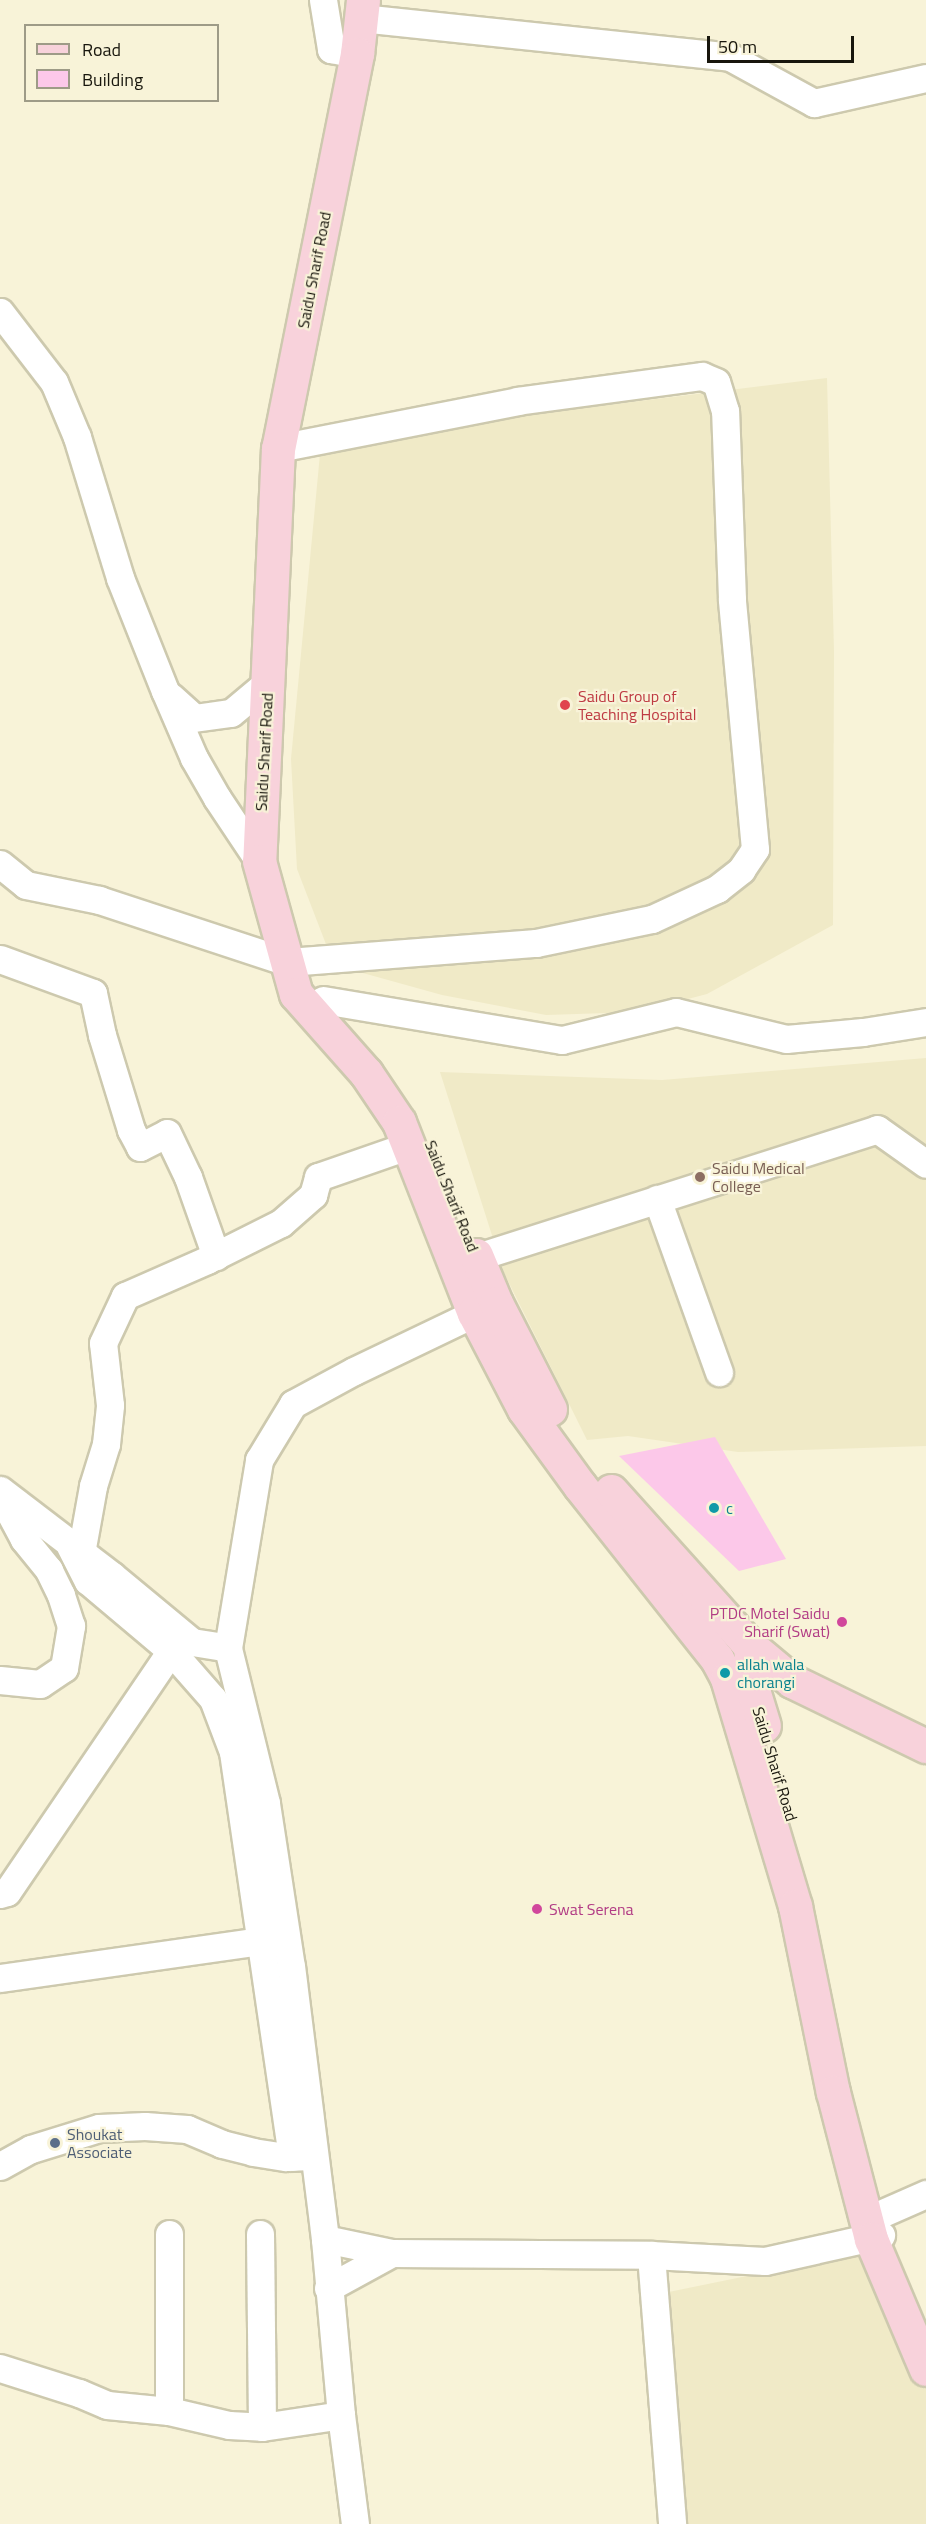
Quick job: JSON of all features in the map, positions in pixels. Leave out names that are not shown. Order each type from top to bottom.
[{"type":"main road","name":"Saidu Sharif Road","points":[[362,9],[357,54],[278,448],[260,861],[288,962],[374,1054],[398,1086],[421,1123],[477,1257],[485,1308]]},
{"type":"main road","points":[[288,962],[296,994],[366,1073],[399,1122],[485,1308],[524,1409],[588,1480],[750,1646],[792,1681],[926,1746]]},
{"type":"main road","points":[[588,1480],[717,1659],[754,1693]]},
{"type":"main road","name":"Saidu Sharif Road","points":[[750,1646],[754,1693],[789,1806],[818,1929],[840,2090]]},
{"type":"main road","points":[[717,1659],[730,1689],[795,1906],[876,2230],[926,2369]]},
{"type":"main road","points":[[876,2230],[926,2341]]},
{"type":"street","points":[[323,0],[331,49],[357,54]]},
{"type":"street","points":[[362,9],[730,57],[814,103],[926,78]]},
{"type":"street","points":[[0,312],[54,382],[77,437],[120,578],[165,691],[194,758],[217,798],[260,861]]},
{"type":"street","points":[[0,864],[26,885],[99,900],[288,962],[536,943],[652,919],[717,889],[741,870],[755,849],[732,599],[725,411],[716,382],[702,376],[518,401],[278,448]]},
{"type":"street","points":[[165,691],[194,718],[231,713],[267,683]]},
{"type":"street","points":[[0,959],[93,993],[102,1035],[131,1130],[140,1147],[166,1133],[188,1177],[216,1256]]},
{"type":"street","points":[[323,1000],[562,1040],[676,1012],[786,1039],[862,1032],[926,1022]]},
{"type":"street","points":[[477,1257],[877,1129],[926,1164]]},
{"type":"street","points":[[355,2524],[341,2415],[325,2239],[304,2156],[260,1941],[233,1752],[213,1699],[171,1652],[88,1581],[76,1549],[106,1444],[110,1405],[103,1343],[125,1296],[216,1256],[281,1222],[312,1194],[318,1177],[410,1145]]},
{"type":"street","points":[[657,1199],[719,1372]]},
{"type":"street","points":[[304,2156],[291,1967],[266,1803],[228,1648],[259,1460],[293,1404],[354,1371],[485,1308]]},
{"type":"street","points":[[0,1490],[192,1642],[228,1648]]},
{"type":"street","points":[[0,1495],[24,1539],[49,1570],[62,1595],[71,1626],[64,1668],[40,1684],[0,1680]]},
{"type":"street","points":[[0,1894],[7,1892],[171,1652]]},
{"type":"street","points":[[0,1978],[260,1941]]},
{"type":"street","points":[[0,2166],[31,2149],[99,2128],[145,2126],[187,2129],[222,2144],[253,2152],[304,2156]]},
{"type":"street","points":[[325,2239],[392,2253],[651,2255],[765,2261],[876,2230],[926,2194]]},
{"type":"street","points":[[169,2234],[169,2411]]},
{"type":"street","points":[[260,2234],[262,2427]]},
{"type":"street","points":[[328,2288],[392,2253]]},
{"type":"street","points":[[651,2255],[672,2524]]},
{"type":"street","points":[[0,2368],[79,2393],[107,2405],[169,2411],[229,2425],[262,2427],[341,2415]]},
{"type":"shaded area","name":"Saidu Group of Teaching Hospital","points":[[827,378],[834,651],[833,925],[707,994],[638,1012],[546,1015],[442,995],[334,965],[297,869],[291,759],[320,454],[324,440]]},
{"type":"shaded area","name":"Saidu Medical College","points":[[926,1058],[926,1446],[738,1452],[628,1436],[587,1440],[504,1273],[440,1072],[662,1080]]},
{"type":"shaded area","points":[[869,2251],[926,2377],[926,2524],[677,2524],[654,2295]]},
{"type":"building","name":"c","points":[[715,1437],[786,1559],[739,1571],[619,1456]]},
{"type":"place","name":"Saidu Group of Teaching Hospital","points":[[565,705]]},
{"type":"place","name":"Saidu Medical College","points":[[700,1177]]},
{"type":"place","name":"c","points":[[714,1508]]},
{"type":"place","name":"PTDC Motel Saidu Sharif (Swat)","points":[[842,1622]]},
{"type":"place","name":"allah wala chorangi","points":[[725,1673]]},
{"type":"place","name":"Swat Serena","points":[[537,1909]]},
{"type":"place","name":"Shoukat Associate","points":[[55,2143]]}]
